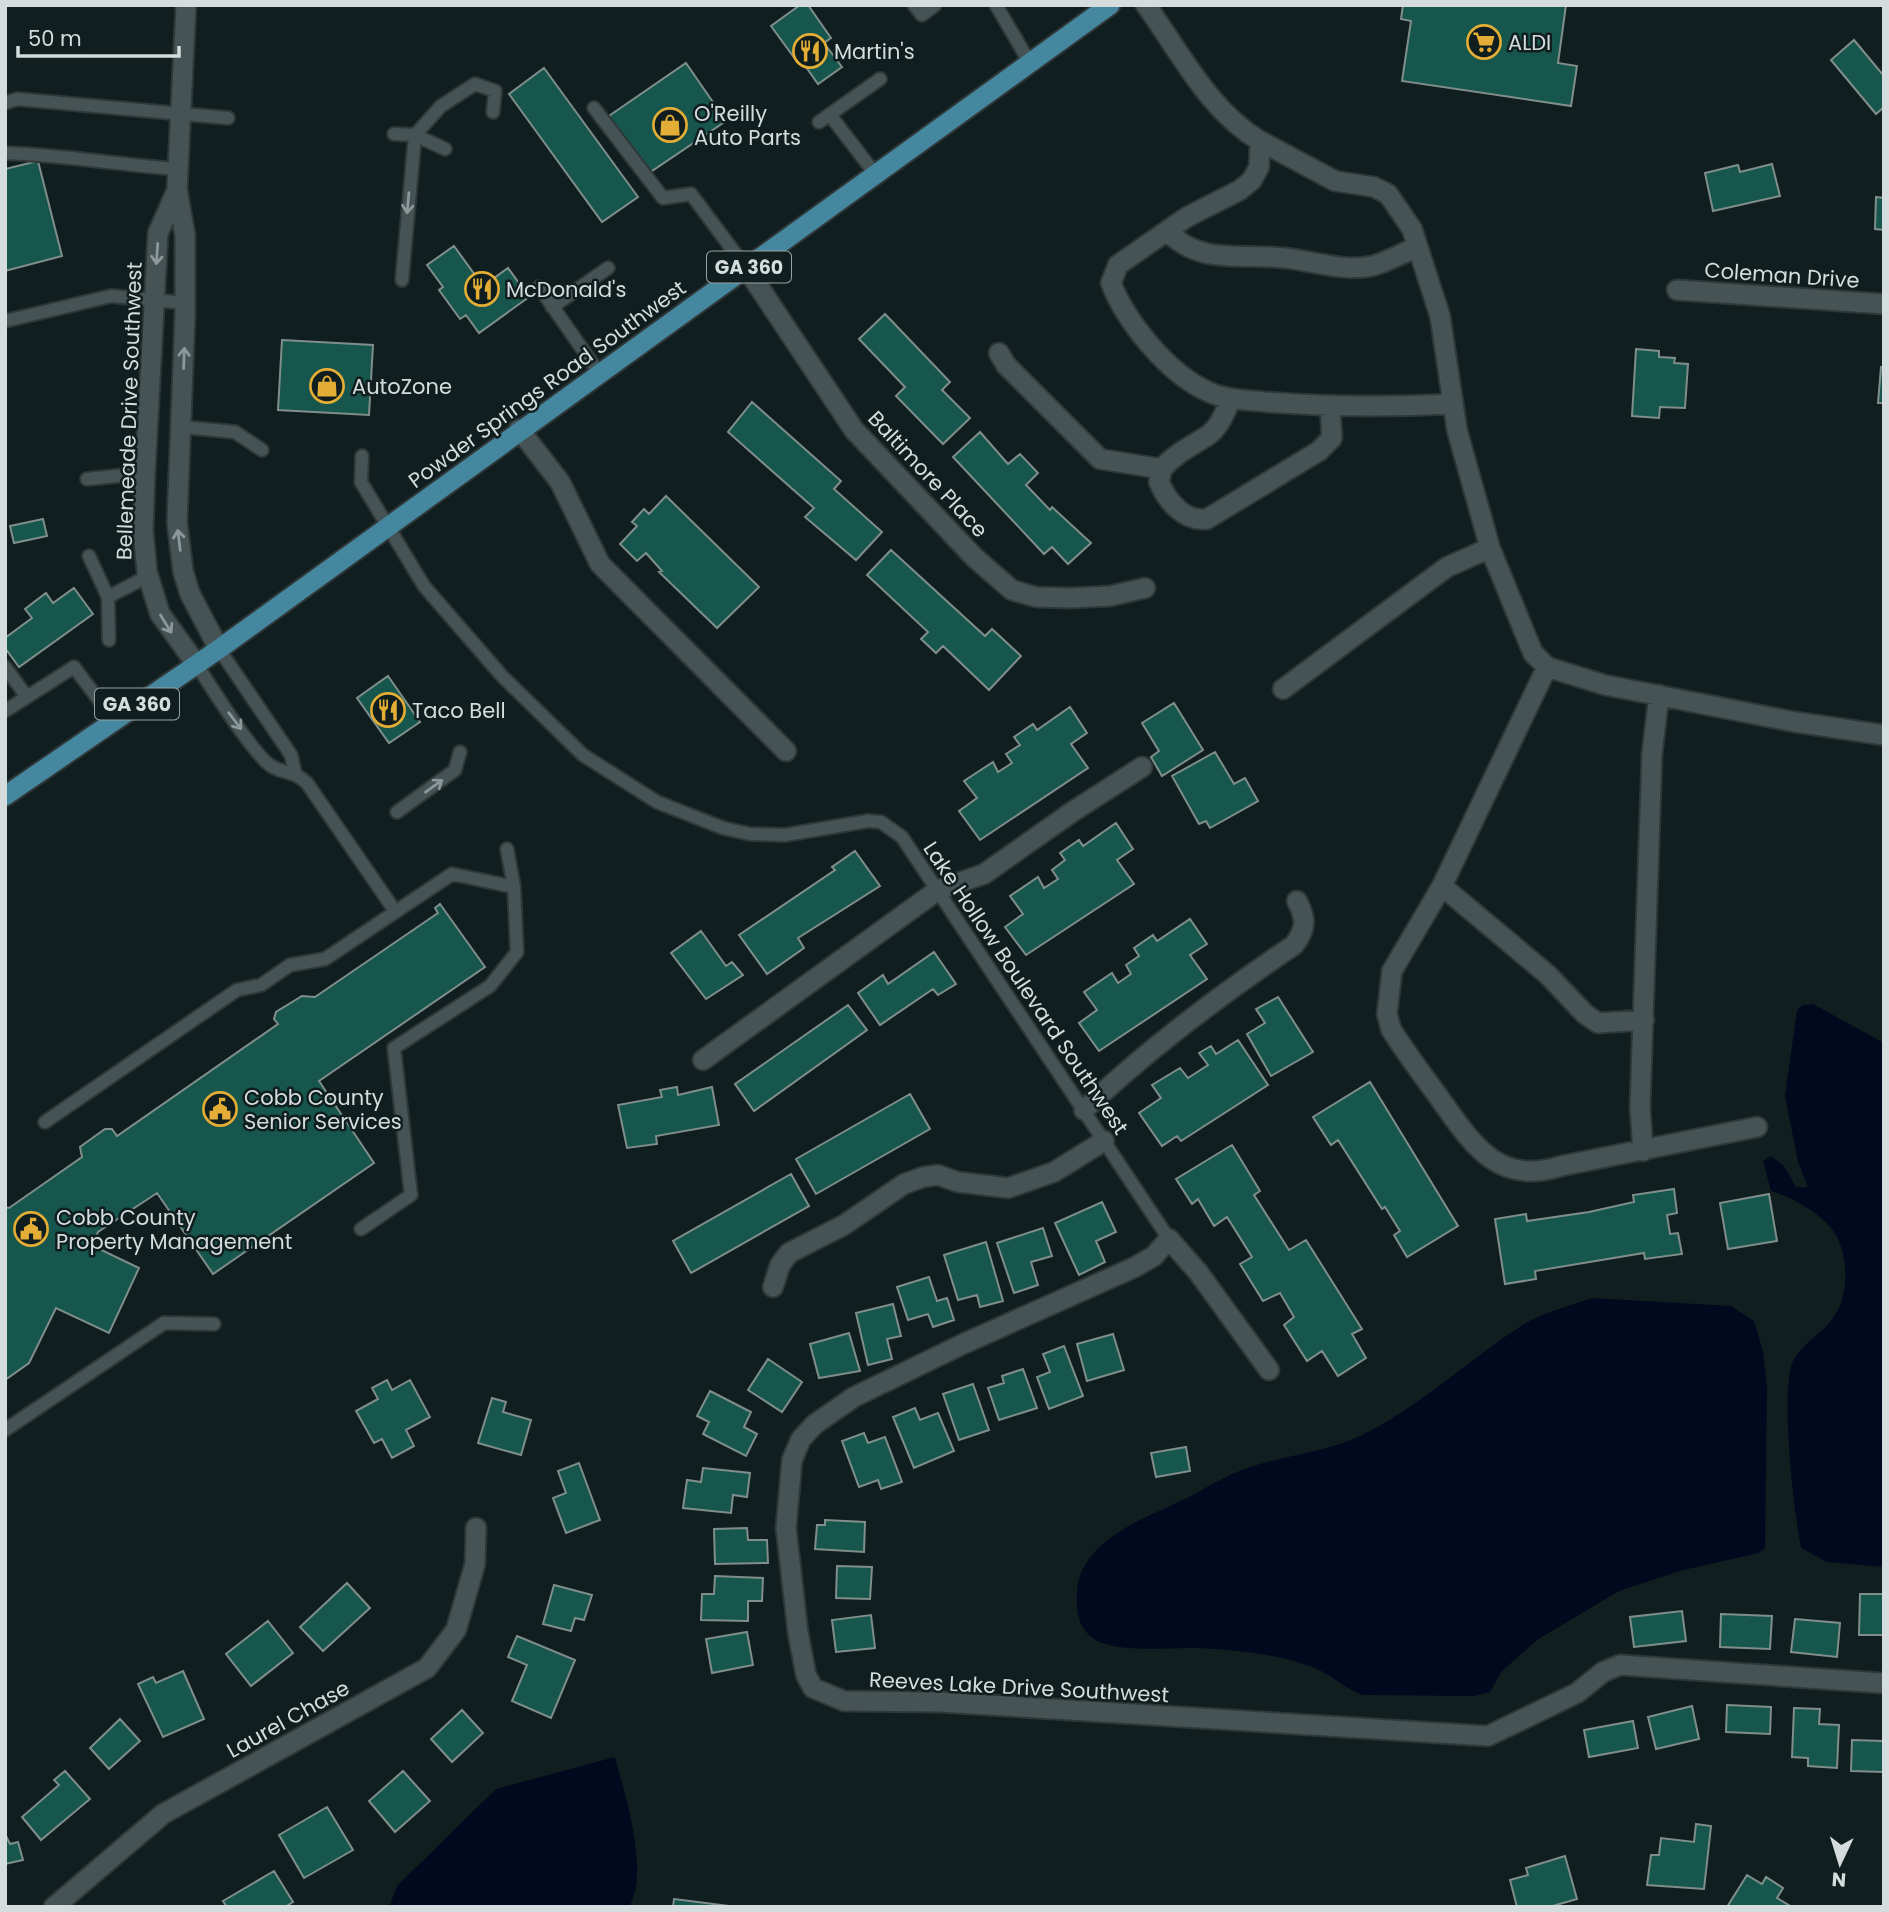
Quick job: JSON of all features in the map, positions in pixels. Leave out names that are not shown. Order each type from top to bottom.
[{"type":"main road","name":"Powder Springs Road Southwest","points":[[219,649],[519,429],[1110,5]]},
{"type":"main road","name":"GA 360","points":[[5,796],[219,649]]},
{"type":"street","name":"Bellemeade Drive Southwest","points":[[186,5],[177,189],[185,235],[182,427],[177,522],[183,571],[198,615],[219,649]]},
{"type":"street","points":[[1146,5],[1220,109],[1243,131],[1335,181],[1374,187],[1388,194],[1412,229],[1440,316],[1457,430],[1490,548],[1533,653],[1547,667],[1605,685],[1795,722],[1884,735]]},
{"type":"street","points":[[1260,141],[1259,167],[1252,180],[1240,190],[1187,217],[1118,265],[1111,283],[1120,305],[1132,323],[1173,367],[1199,387],[1231,398],[1330,407],[1453,404]]},
{"type":"street","name":"Bellemeade Drive Southwest","points":[[177,189],[158,233],[143,531],[151,593],[164,623],[197,665]]},
{"type":"street","points":[[1167,232],[1188,248],[1224,258],[1286,258],[1356,268],[1373,265],[1417,247]]},
{"type":"street","name":"Baltimore Place","points":[[747,268],[854,430],[975,558],[1012,590],[1036,597],[1070,598],[1110,596],[1145,588]]},
{"type":"street","name":"Coleman Drive","points":[[1677,290],[1884,304]]},
{"type":"street","points":[[999,353],[1006,365],[1100,459],[1162,469]]},
{"type":"street","points":[[1231,398],[1220,424],[1162,469],[1159,482],[1165,496],[1185,514],[1207,519],[1319,451],[1332,438],[1330,407]]},
{"type":"street","points":[[519,429],[560,482],[600,564],[786,751]]},
{"type":"street","points":[[1283,689],[1447,566],[1490,548]]},
{"type":"street","points":[[1547,667],[1442,886],[1392,971],[1387,1014],[1400,1044],[1462,1130],[1485,1157],[1521,1172],[1537,1174],[1561,1166],[1643,1152],[1757,1127]]},
{"type":"street","points":[[1643,1152],[1640,1107],[1652,754],[1659,695]]},
{"type":"street","points":[[703,1060],[938,890],[984,874],[1142,767]]},
{"type":"street","points":[[1442,886],[1548,975],[1585,1014],[1598,1023],[1644,1020]]},
{"type":"street","points":[[1084,1110],[1125,1070],[1226,990],[1294,944],[1302,934],[1305,917],[1297,901]]},
{"type":"street","points":[[773,1287],[780,1265],[789,1253],[844,1225],[904,1184],[937,1175],[958,1182],[1007,1188],[1054,1172],[1104,1140]]},
{"type":"street","points":[[1169,1239],[1269,1370]]},
{"type":"street","name":"Reeves Lake Drive Southwest","points":[[1169,1239],[1154,1256],[1135,1267],[963,1344],[854,1397],[815,1424],[802,1439],[792,1460],[786,1528],[798,1633],[806,1675],[813,1688],[844,1701],[940,1703],[1488,1736],[1577,1693],[1603,1672],[1620,1665],[1881,1683]]},
{"type":"street","name":"Laurel Chase","points":[[54,1907],[163,1814],[428,1668],[456,1630],[475,1564],[476,1528]]},
{"type":"lane","points":[[915,5],[922,15],[935,5]]},
{"type":"lane","points":[[996,5],[1030,63]]},
{"type":"lane","points":[[876,175],[825,119],[880,79]]},
{"type":"lane","points":[[402,280],[415,135],[441,106],[475,84],[495,91],[493,112]]},
{"type":"lane","points":[[5,103],[17,99],[228,118]]},
{"type":"lane","points":[[594,108],[663,198],[691,194],[747,268]]},
{"type":"lane","points":[[394,134],[415,135],[445,149]]},
{"type":"lane","points":[[5,153],[61,155],[126,165],[178,169]]},
{"type":"lane","points":[[552,307],[608,268]]},
{"type":"lane","points":[[539,287],[599,373]]},
{"type":"lane","points":[[5,321],[111,296],[185,303]]},
{"type":"lane","points":[[182,427],[234,432],[262,450]]},
{"type":"lane","name":"Lake Hollow Boulevard Southwest","points":[[362,456],[361,482],[424,586],[551,728],[617,779],[690,818],[750,834],[785,835],[868,821],[881,822],[902,837],[1169,1239]]},
{"type":"lane","points":[[87,479],[145,473]]},
{"type":"lane","points":[[89,556],[108,597],[108,640]]},
{"type":"lane","points":[[108,597],[148,576]]},
{"type":"lane","points":[[219,649],[292,755],[295,772]]},
{"type":"lane","points":[[197,665],[218,699],[272,767],[295,772],[307,783],[395,911]]},
{"type":"lane","points":[[5,667],[27,697]]},
{"type":"lane","points":[[5,711],[74,667],[114,720]]},
{"type":"lane","points":[[397,813],[455,771],[460,752]]},
{"type":"lane","points":[[361,1229],[411,1195],[394,1048],[490,986],[517,952],[514,887],[507,849]]},
{"type":"lane","points":[[45,1122],[237,990],[261,985],[290,965],[325,959],[452,874],[514,887]]},
{"type":"lane","points":[[5,1430],[164,1323],[214,1324]]},
{"type":"water","points":[[1813,1004],[1884,1043],[1884,1567],[1827,1562],[1801,1548],[1795,1508],[1788,1434],[1790,1371],[1797,1354],[1836,1313],[1845,1285],[1845,1264],[1836,1235],[1824,1221],[1798,1202],[1771,1191],[1763,1161],[1771,1156],[1784,1166],[1796,1187],[1808,1187],[1798,1162],[1785,1096],[1797,1010],[1803,1005]]},
{"type":"water","points":[[1592,1298],[1731,1306],[1754,1321],[1763,1351],[1767,1387],[1765,1548],[1759,1553],[1683,1570],[1619,1591],[1537,1640],[1502,1671],[1490,1692],[1474,1696],[1363,1695],[1317,1669],[1289,1660],[1212,1649],[1125,1648],[1098,1641],[1085,1630],[1078,1615],[1077,1603],[1081,1573],[1104,1543],[1120,1532],[1241,1470],[1324,1449],[1362,1435],[1404,1411],[1531,1320]]},
{"type":"water","points":[[615,1757],[634,1833],[636,1854],[635,1892],[629,1907],[389,1907],[397,1886],[496,1789]]},
{"type":"building","name":"Martin's","points":[[800,5],[808,5],[831,38],[824,43],[842,67],[818,84],[801,60],[798,63],[771,26]]},
{"type":"building","name":"ALDI","points":[[1403,5],[1566,5],[1558,63],[1577,66],[1571,106],[1402,81],[1411,21],[1401,19]]},
{"type":"building","points":[[1854,40],[1884,76],[1884,107],[1876,114],[1831,60]]},
{"type":"building","points":[[686,63],[726,121],[646,175],[606,118]]},
{"type":"building","points":[[544,68],[638,197],[602,222],[509,94]]},
{"type":"building","points":[[38,161],[62,256],[5,271],[5,169]]},
{"type":"building","points":[[1772,164],[1780,196],[1713,211],[1705,173],[1738,165],[1740,172]]},
{"type":"building","points":[[1876,197],[1884,198],[1884,230],[1875,229]]},
{"type":"building","name":"McDonald's","points":[[454,246],[483,286],[508,268],[529,297],[479,333],[466,315],[460,319],[439,290],[443,287],[427,265]]},
{"type":"building","points":[[885,314],[950,382],[942,390],[970,418],[943,444],[896,396],[905,387],[859,339]]},
{"type":"building","points":[[282,340],[373,345],[369,415],[278,410]]},
{"type":"building","points":[[1636,349],[1659,351],[1659,357],[1675,358],[1674,363],[1688,364],[1685,408],[1660,407],[1659,418],[1632,416]]},
{"type":"building","points":[[1881,367],[1884,367],[1884,403],[1878,403]]},
{"type":"building","points":[[752,402],[841,481],[834,489],[882,532],[856,560],[805,517],[814,508],[728,432]]},
{"type":"building","points":[[980,432],[1008,464],[1020,454],[1038,473],[1026,485],[1050,510],[1052,507],[1091,543],[1068,564],[1052,547],[1044,554],[953,457]]},
{"type":"building","points":[[666,496],[759,587],[717,628],[659,572],[662,571],[646,553],[637,561],[620,544],[637,526],[632,522],[644,509],[649,514]]},
{"type":"building","points":[[43,519],[47,536],[14,543],[10,526]]},
{"type":"building","points":[[891,550],[985,636],[992,629],[1021,656],[989,690],[943,646],[936,653],[921,639],[928,632],[867,575]]},
{"type":"building","points":[[74,588],[93,614],[19,667],[5,648],[5,638],[32,618],[25,609],[46,593],[53,603]]},
{"type":"building","name":"Taco Bell","points":[[388,676],[420,722],[389,743],[357,698]]},
{"type":"building","points":[[1174,703],[1203,750],[1162,776],[1151,757],[1159,751],[1142,723]]},
{"type":"building","points":[[1070,707],[1087,733],[1071,744],[1088,768],[980,840],[959,811],[977,798],[964,781],[993,762],[998,772],[1012,763],[1006,754],[1020,745],[1014,737],[1033,724],[1037,730]]},
{"type":"building","points":[[1215,752],[1234,784],[1245,778],[1258,801],[1210,828],[1206,821],[1199,824],[1172,776]]},
{"type":"building","points":[[1116,823],[1133,849],[1117,860],[1134,884],[1026,955],[1005,927],[1023,914],[1010,896],[1038,877],[1044,888],[1058,879],[1052,870],[1065,860],[1060,853],[1079,840],[1083,846]]},
{"type":"building","points":[[855,851],[880,886],[798,938],[804,948],[767,974],[739,935],[835,870],[832,867]]},
{"type":"building","points":[[440,904],[485,967],[319,1081],[374,1163],[213,1274],[157,1193],[98,1232],[93,1246],[139,1268],[109,1333],[56,1308],[29,1363],[5,1380],[5,1207],[9,1208],[82,1157],[80,1147],[105,1129],[112,1129],[117,1136],[278,1024],[274,1019],[276,1012],[302,996],[315,997],[438,913],[435,908]]},
{"type":"building","points":[[1190,919],[1207,944],[1190,955],[1207,979],[1099,1051],[1079,1023],[1097,1010],[1084,992],[1112,973],[1118,983],[1131,974],[1126,965],[1139,956],[1134,948],[1153,935],[1157,941]]},
{"type":"building","points":[[701,931],[726,966],[732,962],[743,975],[706,999],[671,953]]},
{"type":"building","points":[[934,952],[956,984],[938,995],[933,989],[880,1025],[858,993],[883,975],[888,984]]},
{"type":"building","points":[[1278,997],[1313,1052],[1271,1076],[1247,1034],[1265,1023],[1256,1009]]},
{"type":"building","points":[[848,1005],[867,1030],[754,1111],[735,1084]]},
{"type":"building","points":[[1238,1040],[1268,1085],[1181,1141],[1177,1136],[1162,1146],[1139,1113],[1161,1098],[1152,1085],[1180,1068],[1188,1078],[1208,1065],[1199,1053],[1211,1046],[1216,1054]]},
{"type":"building","points":[[1370,1082],[1458,1226],[1407,1257],[1394,1235],[1400,1231],[1385,1207],[1382,1209],[1338,1140],[1331,1145],[1313,1117]]},
{"type":"building","points":[[677,1087],[678,1095],[712,1087],[719,1125],[656,1136],[657,1144],[627,1148],[618,1105],[662,1097],[660,1090]]},
{"type":"building","points":[[910,1094],[930,1129],[816,1194],[796,1159]]},
{"type":"building","points":[[1232,1145],[1260,1191],[1254,1195],[1289,1250],[1306,1240],[1362,1329],[1352,1334],[1366,1358],[1338,1376],[1322,1351],[1307,1361],[1284,1325],[1294,1317],[1280,1293],[1263,1301],[1240,1264],[1252,1257],[1227,1217],[1214,1226],[1198,1199],[1192,1204],[1176,1179]]},
{"type":"building","points":[[791,1174],[809,1206],[691,1273],[673,1241]]},
{"type":"building","points":[[1674,1189],[1677,1213],[1667,1215],[1670,1234],[1678,1233],[1682,1254],[1645,1259],[1644,1253],[1535,1271],[1536,1279],[1505,1284],[1495,1219],[1526,1214],[1527,1221],[1589,1212],[1634,1202],[1633,1195]]},
{"type":"building","points":[[1769,1194],[1777,1241],[1728,1249],[1720,1203]]},
{"type":"building","points":[[1102,1202],[1116,1232],[1096,1241],[1105,1262],[1079,1275],[1055,1223]]},
{"type":"building","points":[[1043,1228],[1052,1256],[1031,1262],[1038,1285],[1014,1293],[997,1243]]},
{"type":"building","points":[[986,1242],[1003,1301],[980,1307],[977,1295],[958,1300],[944,1255]]},
{"type":"building","points":[[929,1277],[937,1301],[947,1298],[954,1320],[933,1327],[928,1314],[908,1320],[897,1287]]},
{"type":"building","points":[[893,1304],[901,1336],[887,1339],[892,1359],[868,1365],[856,1313]]},
{"type":"building","points":[[849,1333],[860,1371],[819,1378],[810,1344]]},
{"type":"building","points":[[1113,1334],[1124,1370],[1087,1381],[1077,1344]]},
{"type":"building","points":[[1064,1346],[1083,1396],[1049,1409],[1037,1377],[1050,1372],[1043,1354]]},
{"type":"building","points":[[768,1359],[802,1382],[782,1412],[748,1390]]},
{"type":"building","points":[[1023,1369],[1037,1408],[999,1420],[988,1388],[1004,1383],[1002,1376]]},
{"type":"building","points":[[387,1380],[392,1390],[410,1380],[430,1417],[406,1430],[414,1446],[392,1458],[382,1439],[374,1443],[356,1411],[378,1399],[372,1388]]},
{"type":"building","points":[[973,1384],[989,1430],[959,1440],[943,1394]]},
{"type":"building","points":[[710,1391],[751,1412],[744,1427],[757,1434],[746,1456],[703,1434],[709,1422],[697,1416]]},
{"type":"building","points":[[492,1398],[506,1402],[503,1412],[531,1420],[521,1455],[478,1443]]},
{"type":"building","points":[[915,1408],[920,1420],[938,1413],[954,1451],[914,1468],[893,1417]]},
{"type":"building","points":[[864,1433],[868,1443],[885,1437],[902,1482],[881,1489],[878,1480],[859,1487],[842,1441]]},
{"type":"building","points":[[1186,1447],[1190,1471],[1156,1477],[1151,1453]]},
{"type":"building","points":[[579,1463],[600,1520],[566,1533],[553,1498],[566,1493],[558,1471]]},
{"type":"building","points":[[703,1468],[750,1473],[747,1497],[733,1495],[731,1513],[683,1508],[687,1480],[701,1482]]},
{"type":"building","points":[[825,1520],[865,1522],[864,1552],[815,1549],[817,1525],[825,1525]]},
{"type":"building","points":[[747,1528],[748,1540],[767,1540],[768,1563],[715,1564],[714,1529]]},
{"type":"building","points":[[837,1566],[872,1567],[870,1599],[836,1598]]},
{"type":"building","points":[[715,1576],[763,1578],[762,1601],[748,1601],[748,1621],[701,1620],[702,1594],[714,1594]]},
{"type":"building","points":[[347,1583],[370,1608],[323,1651],[300,1627]]},
{"type":"building","points":[[554,1585],[592,1595],[584,1620],[575,1618],[571,1631],[543,1624]]},
{"type":"building","points":[[1860,1594],[1884,1594],[1884,1635],[1859,1635]]},
{"type":"building","points":[[1682,1611],[1686,1641],[1634,1647],[1630,1617]]},
{"type":"building","points":[[1721,1614],[1772,1616],[1770,1649],[1720,1647]]},
{"type":"building","points":[[871,1615],[875,1648],[836,1652],[832,1620]]},
{"type":"building","points":[[1795,1619],[1840,1623],[1837,1657],[1791,1652]]},
{"type":"building","points":[[268,1621],[293,1653],[251,1686],[226,1654]]},
{"type":"building","points":[[747,1632],[753,1665],[712,1673],[706,1639]]},
{"type":"building","points":[[517,1636],[575,1660],[551,1718],[512,1701],[527,1665],[508,1657]]},
{"type":"building","points":[[183,1671],[204,1719],[163,1737],[138,1684],[153,1677],[156,1683]]},
{"type":"building","points":[[1727,1705],[1771,1707],[1770,1734],[1726,1732]]},
{"type":"building","points":[[1692,1706],[1699,1739],[1656,1749],[1648,1717]]},
{"type":"building","points":[[1794,1708],[1820,1709],[1819,1724],[1839,1725],[1837,1768],[1808,1766],[1808,1758],[1792,1757]]},
{"type":"building","points":[[462,1710],[483,1733],[452,1762],[431,1739]]},
{"type":"building","points":[[120,1719],[140,1741],[109,1769],[90,1748]]},
{"type":"building","points":[[1633,1721],[1638,1748],[1589,1757],[1584,1730]]},
{"type":"building","points":[[1852,1740],[1884,1741],[1884,1772],[1851,1771]]},
{"type":"building","points":[[65,1771],[90,1799],[41,1840],[22,1817],[59,1785],[54,1780]]},
{"type":"building","points":[[403,1771],[430,1801],[395,1832],[369,1801]]},
{"type":"building","points":[[327,1807],[353,1850],[304,1878],[279,1835]]},
{"type":"building","points":[[1696,1824],[1711,1826],[1704,1889],[1647,1885],[1651,1855],[1659,1855],[1661,1838],[1694,1842]]},
{"type":"building","points":[[5,1834],[10,1844],[18,1842],[23,1860],[5,1864]]},
{"type":"building","points":[[1565,1856],[1577,1899],[1549,1907],[1517,1907],[1510,1880],[1528,1875],[1526,1868]]},
{"type":"building","points":[[274,1871],[293,1902],[285,1907],[227,1907],[223,1901]]},
{"type":"building","points":[[1747,1875],[1762,1884],[1766,1877],[1783,1888],[1777,1898],[1792,1907],[1727,1907]]},
{"type":"building","points":[[674,1899],[737,1907],[673,1907]]},
{"type":"place","name":"ALDI","points":[[1484,42]]},
{"type":"place","name":"Martin's","points":[[810,51]]},
{"type":"place","name":"O'Reilly Auto Parts","points":[[670,125]]},
{"type":"place","name":"McDonald's","points":[[482,289]]},
{"type":"place","name":"AutoZone","points":[[327,386]]},
{"type":"place","name":"Taco Bell","points":[[388,710]]},
{"type":"place","name":"Cobb County Senior Services","points":[[220,1109]]},
{"type":"place","name":"Cobb County Property Management","points":[[31,1229]]}]
